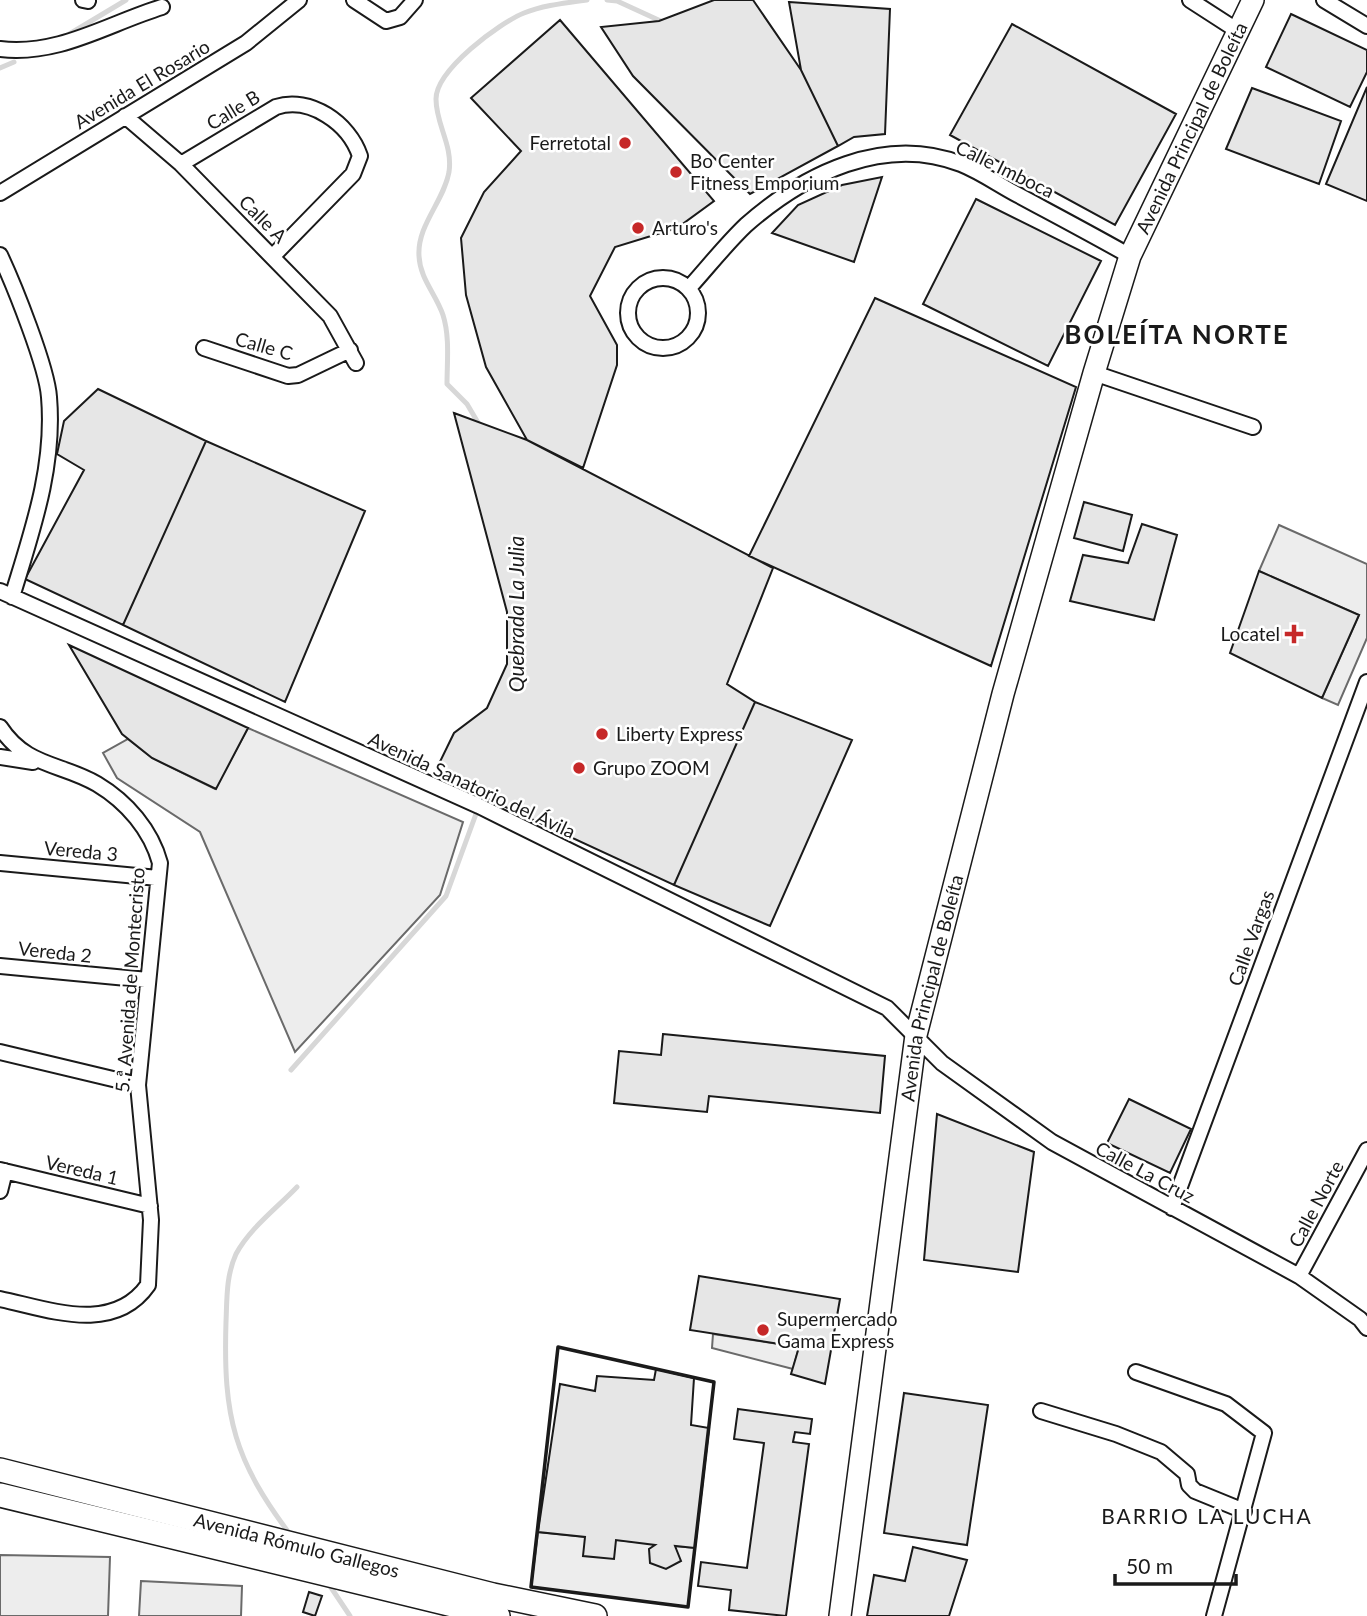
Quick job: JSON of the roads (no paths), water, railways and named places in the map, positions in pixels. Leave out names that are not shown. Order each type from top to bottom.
[{"type":"main road","name":"Avenida Rómulo Gallegos","points":[[0,1470],[345,1556],[508,1611]]},
{"type":"main road","name":"Avenida Rómulo Gallegos","points":[[0,1495],[508,1611],[595,1616]]},
{"type":"street","name":"Avenida El Rosario","points":[[0,193],[246,43],[299,0]]},
{"type":"street","points":[[354,0],[386,21],[400,17],[415,0]]},
{"type":"street","points":[[1190,0],[1238,31]]},
{"type":"street","name":"Avenida Principal de Boleíta","points":[[840,1616],[916,1035],[1003,694],[1130,256],[1253,0]]},
{"type":"street","points":[[1324,0],[1367,26]]},
{"type":"street","points":[[0,49],[19,51],[59,46],[162,7]]},
{"type":"street","name":"Calle B","points":[[181,164],[288,103],[314,107],[351,136],[360,156],[354,174],[273,256]]},
{"type":"street","name":"Calle A","points":[[125,116],[181,164],[330,316],[353,357]]},
{"type":"street","name":"Calle Imboca","points":[[688,288],[746,226],[784,195],[838,166],[862,158],[898,155],[928,156],[963,165],[1130,256]]},
{"type":"street","points":[[0,256],[49,394],[45,481],[6,594]]},
{"type":"street","points":[[666,277],[688,288],[697,301],[699,313],[690,336],[669,348],[653,347],[636,336],[630,326],[628,306],[640,285],[654,278],[666,277]]},
{"type":"street","name":"Calle C","points":[[204,348],[288,376],[353,357]]},
{"type":"street","points":[[1094,373],[1253,427]]},
{"type":"street","name":"Avenida Sanatorio del Ávila","points":[[6,594],[491,812],[887,1007],[916,1035]]},
{"type":"street","name":"Calle Vargas","points":[[1172,1208],[1367,682]]},
{"type":"street","name":"5.ª Avenida de Montecristo","points":[[0,727],[17,749],[44,764],[97,784],[142,824],[155,846],[160,863],[138,1085],[150,1206],[150,1276],[142,1294],[113,1313],[83,1315],[0,1299]]},
{"type":"street","points":[[0,757],[44,764]]},
{"type":"street","name":"Vereda 3","points":[[0,863],[158,878]]},
{"type":"street","name":"Vereda 2","points":[[0,965],[148,980]]},
{"type":"street","name":"Calle La Cruz","points":[[916,1035],[942,1063],[1052,1142],[1299,1276],[1360,1319],[1367,1328]]},
{"type":"street","points":[[0,1052],[138,1085]]},
{"type":"street","name":"Calle Norte","points":[[1299,1276],[1367,1150]]},
{"type":"street","name":"Vereda 1","points":[[0,1191],[2,1171],[150,1206]]},
{"type":"street","points":[[1136,1372],[1226,1404],[1262,1429],[1264,1439],[1214,1616]]},
{"type":"street","points":[[1041,1411],[1116,1434],[1161,1452],[1187,1474],[1195,1491],[1244,1511]]},
{"type":"waterway","points":[[66,36],[126,0]]},
{"type":"waterway","name":"Quebrada La Julia","points":[[480,426],[467,404],[447,384],[447,332],[440,307],[422,272],[419,256],[422,234],[449,172],[449,153],[437,108],[439,87],[457,62],[485,37],[513,18],[539,8],[587,0]]},
{"type":"waterway","name":"Quebrada La Julia","points":[[607,0],[617,1],[665,23]]},
{"type":"waterway","points":[[0,68],[14,62]]},
{"type":"waterway","name":"Quebrada La Julia","points":[[291,1070],[446,896],[484,792]]},
{"type":"waterway","points":[[292,1537],[257,1484],[236,1437],[227,1385],[226,1322],[229,1279],[236,1254],[256,1227],[297,1187]]},
{"type":"waterway","points":[[328,1583],[350,1616]]},
{"type":"place","name":"Ferretotal","points":[[625,143]]},
{"type":"place","name":"Bo Center Fitness Emporium","points":[[676,172]]},
{"type":"place","name":"Arturo's","points":[[638,228]]},
{"type":"place","name":"Locatel","points":[[1294,634]]},
{"type":"place","name":"Liberty Express","points":[[602,734]]},
{"type":"place","name":"Grupo ZOOM","points":[[579,768]]},
{"type":"place","name":"Supermercado Gama Express","points":[[763,1330]]},
{"type":"district","name":"BOLEÍTA NORTE","points":[[1177,335]]},
{"type":"district","name":"BARRIO LA LUCHA","points":[[1207,1517]]}]
